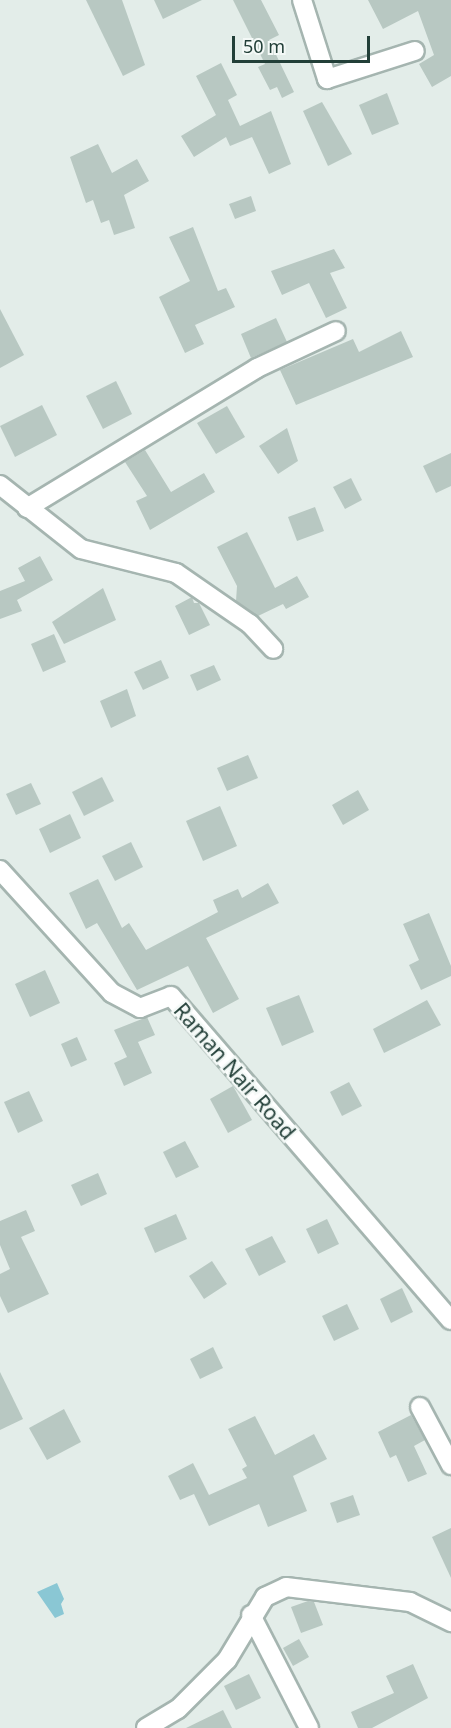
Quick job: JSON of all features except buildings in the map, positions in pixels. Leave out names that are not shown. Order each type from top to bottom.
[{"type":"street","points":[[302,0],[327,79],[415,51]]},
{"type":"street","points":[[27,508],[257,368],[336,331]]},
{"type":"street","points":[[0,485],[81,549],[176,573],[250,624],[273,650]]},
{"type":"street","name":"Raman Nair Road","points":[[0,870],[112,993],[140,1008],[171,996],[451,1320]]},
{"type":"street","points":[[420,1407],[451,1465]]},
{"type":"street","points":[[146,1728],[178,1709],[226,1659],[251,1615],[265,1598],[286,1587],[410,1602],[451,1622]]},
{"type":"street","points":[[251,1615],[309,1728]]},
{"type":"water","points":[[57,1583],[64,1599],[61,1604],[64,1614],[55,1618],[37,1592]]}]
